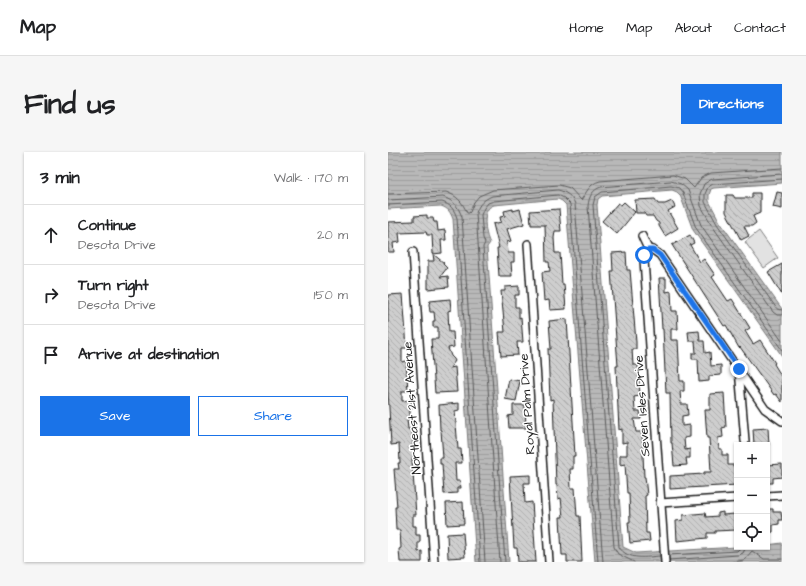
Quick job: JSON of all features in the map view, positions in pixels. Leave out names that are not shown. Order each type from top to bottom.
[{"type":"street","points":[[642,236],[648,250],[653,250],[660,255],[765,409],[782,421]]},
{"type":"street","name":"Royal Palm Drive","points":[[528,244],[549,562]]},
{"type":"street","name":"Seven Isles Drive","points":[[648,250],[644,255],[644,260],[664,562]]},
{"type":"street","name":"Northeast 21st Avenue","points":[[413,252],[434,562]]},
{"type":"street","points":[[739,369],[745,441]]},
{"type":"street","points":[[770,496],[782,495]]},
{"type":"street","points":[[660,503],[734,498]]},
{"type":"shaded area","points":[[759,231],[778,258],[764,268],[745,242]]},
{"type":"water","points":[[388,152],[782,152],[782,183],[714,188],[711,189],[709,201],[720,222],[782,309],[782,356],[693,230],[680,195],[677,192],[672,190],[602,196],[598,199],[597,205],[623,547],[636,553],[734,547],[734,550],[770,550],[770,545],[782,543],[782,562],[595,562],[566,205],[558,199],[494,205],[487,210],[485,218],[487,236],[490,243],[487,247],[509,562],[476,562],[453,219],[449,211],[441,206],[388,209]]},
{"type":"building","points":[[777,192],[782,193],[782,209],[773,207]]},
{"type":"building","points":[[752,193],[760,193],[760,213],[753,216],[756,223],[752,226],[744,226],[749,236],[741,240],[726,212],[726,195],[733,195],[735,198],[752,198]]},
{"type":"building","points":[[655,199],[658,204],[665,204],[672,201],[675,207],[668,211],[678,228],[665,236],[659,226],[659,223],[653,216],[646,216],[644,213],[636,213],[635,200]]},
{"type":"building","points":[[624,202],[635,212],[617,234],[602,221],[618,203],[621,205]]},
{"type":"building","points":[[513,209],[513,211],[520,209],[524,224],[507,229],[511,241],[507,242],[508,253],[514,253],[514,262],[511,262],[512,276],[499,276],[497,248],[499,248],[493,224],[501,222],[500,217],[505,216],[504,211]]},
{"type":"building","points":[[559,209],[561,231],[555,231],[555,253],[560,253],[562,284],[564,284],[566,309],[550,310],[549,300],[544,301],[542,272],[550,271],[549,262],[546,262],[545,225],[531,225],[530,211]]},
{"type":"building","points":[[427,215],[427,218],[433,218],[434,222],[437,222],[438,231],[445,230],[446,240],[441,240],[442,253],[433,254],[432,235],[427,235],[426,232],[399,233],[400,242],[393,243],[394,252],[388,252],[388,222],[414,221],[414,216]]},
{"type":"building","points":[[690,235],[694,243],[690,245],[700,262],[704,259],[715,275],[712,277],[728,301],[732,299],[750,328],[745,331],[753,344],[760,340],[775,363],[774,364],[782,377],[782,402],[776,394],[774,395],[740,347],[739,348],[726,325],[724,326],[672,245]]},
{"type":"building","points":[[626,252],[627,270],[630,270],[636,342],[636,349],[632,349],[633,365],[638,365],[640,396],[634,397],[635,411],[640,411],[641,419],[634,419],[636,432],[642,432],[644,477],[647,495],[645,496],[646,533],[649,533],[650,541],[630,543],[628,522],[630,522],[629,493],[627,493],[625,464],[620,465],[620,455],[627,455],[627,442],[622,443],[622,429],[619,430],[616,366],[618,366],[611,271],[613,271],[612,253]]},
{"type":"building","points":[[433,254],[444,263],[443,264],[447,268],[440,277],[448,276],[449,287],[428,289],[428,261],[434,261]]},
{"type":"building","points":[[782,264],[782,295],[768,272]]},
{"type":"building","points":[[659,278],[666,278],[666,292],[671,291],[672,311],[677,311],[678,329],[671,329],[671,340],[678,340],[680,381],[684,381],[684,391],[680,391],[681,404],[687,404],[688,415],[682,416],[682,426],[690,425],[690,437],[684,438],[685,450],[690,449],[690,458],[686,458],[687,465],[674,466],[671,443],[670,393],[666,393]]},
{"type":"building","points":[[519,286],[519,295],[515,295],[515,307],[519,307],[519,318],[521,317],[523,342],[517,342],[518,355],[501,356],[499,332],[505,332],[501,291],[505,291],[505,287]]},
{"type":"building","points":[[403,294],[407,348],[402,348],[402,362],[406,361],[408,391],[402,391],[402,401],[411,400],[412,409],[410,409],[410,419],[407,419],[408,429],[412,429],[414,459],[412,459],[416,515],[413,515],[413,526],[416,526],[416,535],[420,535],[418,552],[422,551],[422,562],[400,562],[400,530],[396,530],[395,507],[397,507],[394,469],[399,469],[398,463],[400,463],[399,444],[391,445],[388,390],[388,295]]},
{"type":"building","points":[[450,299],[451,310],[448,311],[449,332],[453,332],[454,347],[448,348],[455,361],[450,368],[455,367],[457,392],[435,393],[431,339],[438,339],[438,327],[433,327],[433,321],[435,321],[434,312],[430,312],[429,304],[430,301]]},
{"type":"building","points":[[567,319],[575,456],[573,456],[573,469],[570,469],[571,488],[575,488],[577,516],[580,516],[582,562],[567,562],[567,555],[562,555],[560,517],[563,517],[561,498],[558,499],[556,485],[553,399],[550,400],[548,349],[551,349],[549,321]]},
{"type":"building","points":[[699,331],[700,341],[704,341],[705,353],[710,352],[711,366],[721,365],[721,375],[709,376],[709,381],[699,382],[698,359],[692,359],[692,353],[696,353],[695,341],[689,341],[688,332]]},
{"type":"building","points":[[509,379],[520,381],[516,401],[505,399]]},
{"type":"building","points":[[724,393],[726,427],[722,428],[723,437],[718,438],[719,449],[722,449],[722,455],[728,455],[728,465],[734,465],[734,485],[670,489],[670,476],[704,474],[704,472],[711,472],[709,438],[707,438],[705,410],[710,410],[710,394]]},
{"type":"building","points":[[459,403],[459,410],[455,411],[458,449],[461,449],[462,463],[455,463],[456,481],[460,481],[461,488],[457,488],[457,493],[444,494],[442,464],[440,464],[440,458],[443,458],[439,405]]},
{"type":"building","points":[[513,405],[525,405],[526,428],[509,428],[508,416],[513,415]]},
{"type":"building","points":[[768,428],[769,442],[754,442],[753,429]]},
{"type":"building","points":[[782,464],[782,477],[773,478],[773,483],[770,483],[770,465]]},
{"type":"building","points":[[530,475],[530,483],[524,483],[525,503],[532,502],[536,562],[518,562],[517,548],[514,548],[510,476]]},
{"type":"building","points":[[463,502],[464,524],[447,525],[446,503]]},
{"type":"building","points":[[770,509],[773,509],[773,512],[781,512],[782,520],[779,520],[779,524],[773,525],[773,532],[770,532]]},
{"type":"building","points":[[723,512],[723,515],[734,514],[734,530],[707,533],[707,538],[677,541],[676,521],[683,520],[683,515],[705,513],[706,517],[718,516],[718,513]]},
{"type":"building","points":[[463,533],[465,557],[448,558],[447,534]]},
{"type":"route","points":[[644,255],[648,250],[656,251],[660,255],[739,369]]}]
